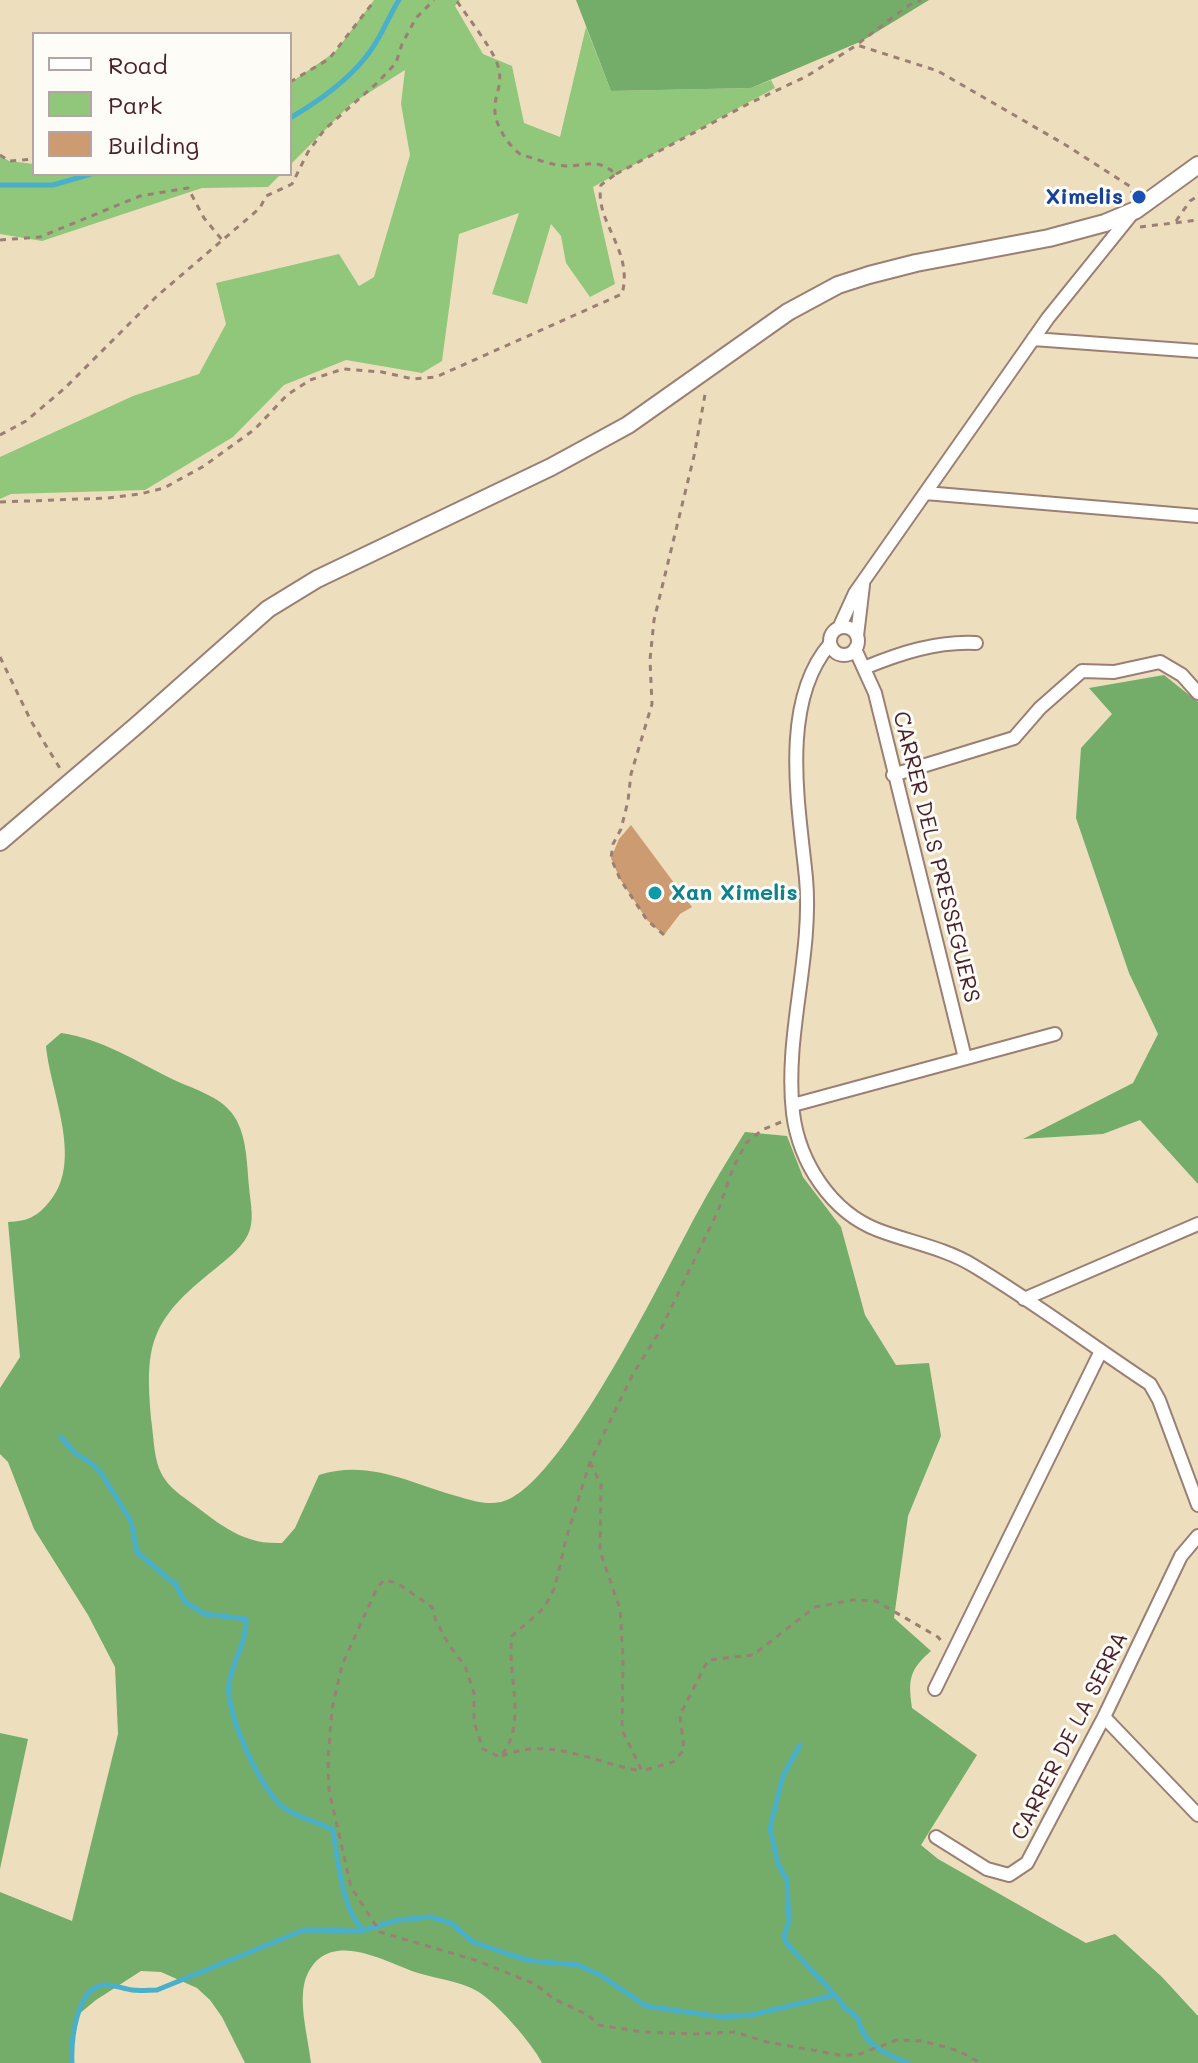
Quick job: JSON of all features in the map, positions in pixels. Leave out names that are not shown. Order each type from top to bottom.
[{"type":"street","points":[[0,842],[268,609],[317,579],[551,467],[628,425],[788,312],[838,285],[916,263],[1049,238],[1105,223],[1136,210],[1198,165]]},
{"type":"street","points":[[850,649],[834,651],[830,636],[839,628],[850,603],[1033,339],[1136,210]]},
{"type":"street","points":[[1033,339],[1198,351]]},
{"type":"street","points":[[925,493],[1198,516]]},
{"type":"street","points":[[808,681],[825,664],[850,649],[863,585]]},
{"type":"street","points":[[839,628],[852,629],[850,649],[864,668],[895,655],[949,642],[976,643]]},
{"type":"street","points":[[830,644],[818,658],[808,681],[796,733],[807,896],[791,1082],[793,1111],[802,1147],[817,1180],[850,1215],[875,1229],[971,1264],[1150,1384],[1159,1400],[1198,1505]]},
{"type":"street","points":[[893,775],[1014,738],[1040,708],[1082,671],[1114,672],[1160,662],[1182,675],[1198,693]]},
{"type":"street","name":"CARRER DELS PRESSEGUERS","points":[[864,668],[875,693],[965,1058]]},
{"type":"street","points":[[793,1111],[1055,1034]]},
{"type":"street","points":[[1024,1299],[1198,1224]]},
{"type":"street","points":[[935,1689],[1101,1351]]},
{"type":"street","name":"CARRER DE LA SERRA","points":[[936,1837],[987,1869],[1009,1875],[1027,1863],[1104,1717],[1181,1556],[1198,1536]]},
{"type":"street","points":[[1104,1717],[1198,1815]]},
{"type":"path","points":[[292,81],[329,59],[375,0]]},
{"type":"path","points":[[0,435],[26,421],[65,388],[157,296],[260,208],[266,196],[292,184],[308,152],[325,129],[396,63],[416,18],[434,0]]},
{"type":"path","points":[[456,0],[496,63],[500,86],[494,112],[515,150],[564,167],[598,163],[616,174]]},
{"type":"path","points":[[0,502],[108,498],[164,488],[204,466],[255,429],[287,395],[310,380],[343,369],[382,372],[413,379],[436,377],[622,294],[625,270],[599,196],[601,185],[748,104],[807,76],[857,45],[909,5],[921,0]]},
{"type":"path","points":[[857,45],[938,71],[1064,144],[1131,187],[1136,210]]},
{"type":"path","points":[[0,155],[9,161],[32,159]]},
{"type":"path","points":[[0,240],[40,237],[140,196],[188,188],[204,218],[223,241]]},
{"type":"path","points":[[1176,221],[1190,201],[1198,196]]},
{"type":"path","points":[[1120,230],[1198,220]]},
{"type":"path","points":[[664,935],[647,920],[620,879],[611,858],[652,704],[650,660],[654,620],[694,456],[708,368]]},
{"type":"path","points":[[0,657],[31,721],[70,783]]},
{"type":"path","points":[[500,1757],[511,1744],[515,1708],[510,1651],[512,1636],[544,1608],[555,1587],[590,1462],[633,1374],[660,1331],[718,1211],[733,1168],[746,1143],[793,1111]]},
{"type":"path","points":[[590,1462],[601,1485],[600,1551],[620,1609],[622,1730],[642,1771]]},
{"type":"path","points":[[952,1654],[938,1637],[876,1601],[853,1600],[815,1607],[753,1655],[708,1660],[680,1715],[684,1750],[673,1762],[642,1771],[606,1764],[567,1751],[538,1747],[521,1748],[500,1757],[483,1749],[474,1722],[474,1693],[465,1666],[449,1645],[432,1607],[397,1583],[384,1580],[377,1588],[342,1665],[332,1709],[329,1790],[351,1887],[380,1932],[475,1960],[535,1984],[554,1999],[588,2015],[599,2025],[643,2032],[735,2032],[767,2042],[849,2055],[897,2040],[923,2041],[959,2051],[981,2063]]},
{"type":"green space","points":[[374,0],[460,0],[455,6],[483,54],[512,66],[524,123],[560,137],[586,27],[611,91],[751,88],[771,80],[775,88],[593,187],[615,284],[590,297],[566,263],[561,236],[551,224],[527,304],[492,294],[519,213],[459,234],[442,361],[422,373],[346,360],[284,385],[233,437],[145,490],[11,494],[0,499],[0,457],[133,396],[199,374],[226,324],[216,283],[339,254],[359,286],[374,277],[410,155],[401,104],[405,70],[351,104],[292,163],[292,82],[335,52]]},
{"type":"green space","points":[[576,0],[929,0],[862,41],[751,88],[611,91]]},
{"type":"green space","points":[[0,155],[9,161],[32,164],[32,176],[279,176],[268,187],[202,188],[42,241],[0,234]]},
{"type":"green space","points":[[1164,675],[1198,702],[1198,1184],[1140,1120],[1103,1134],[1023,1139],[1133,1083],[1158,1034],[1129,973],[1076,818],[1081,748],[1112,714],[1089,688]]},
{"type":"green space","points":[[61,1033],[105,1045],[209,1095],[232,1113],[240,1128],[247,1162],[252,1214],[250,1229],[236,1251],[193,1287],[164,1320],[151,1354],[150,1398],[156,1459],[168,1483],[219,1524],[242,1536],[267,1543],[282,1543],[295,1528],[319,1475],[338,1471],[390,1475],[485,1503],[501,1502],[525,1489],[552,1460],[609,1375],[745,1132],[787,1136],[803,1177],[841,1227],[865,1315],[896,1365],[929,1363],[941,1436],[908,1516],[894,1618],[931,1651],[918,1664],[912,1676],[912,1708],[977,1755],[921,1845],[938,1859],[1086,1943],[1115,1934],[1162,1977],[1198,2016],[1198,2063],[542,2063],[513,2024],[477,1991],[360,1952],[344,1951],[330,1953],[318,1960],[305,1982],[303,2004],[311,2063],[245,2063],[222,2017],[197,1988],[161,1972],[141,1971],[79,2014],[70,2063],[0,2063],[0,1892],[72,1921],[118,1734],[115,1667],[88,1615],[34,1529],[8,1462],[0,1454],[0,1388],[20,1357],[8,1222],[27,1219],[41,1211],[60,1184],[65,1146],[46,1046]]},
{"type":"green space","points":[[0,1733],[28,1739],[0,1869]]},
{"type":"building","name":"Xan Ximelis","points":[[631,825],[692,907],[680,914],[664,935],[647,920],[620,879],[611,858],[619,839]]},
{"type":"waterway","points":[[292,117],[326,95],[358,66],[375,44],[399,0]]},
{"type":"waterway","points":[[0,185],[53,185],[84,176]]},
{"type":"waterway","points":[[61,1437],[75,1453],[101,1473],[131,1521],[137,1552],[176,1585],[185,1602],[205,1614],[246,1619],[229,1684],[229,1697],[238,1730],[255,1768],[274,1798],[289,1811],[333,1830],[346,1898],[351,1912],[364,1930]]},
{"type":"waterway","points":[[800,1745],[783,1776],[770,1828],[778,1864],[787,1880],[789,1922],[784,1936],[787,1944],[834,1994]]},
{"type":"waterway","points":[[72,2063],[78,2015],[88,1994],[97,1987],[107,1985],[132,1990],[157,1990],[304,1930],[361,1931],[398,1920],[431,1917],[451,1923],[473,1942],[511,1955],[532,1961],[578,1965],[600,1975],[646,2006],[721,2017],[751,2015],[835,1995],[858,2018],[864,2035],[870,2041],[883,2052],[908,2063]]},
{"type":"place","name":"Ximelis","points":[[1139,197]]},
{"type":"place","name":"Xan Ximelis","points":[[655,893]]}]
